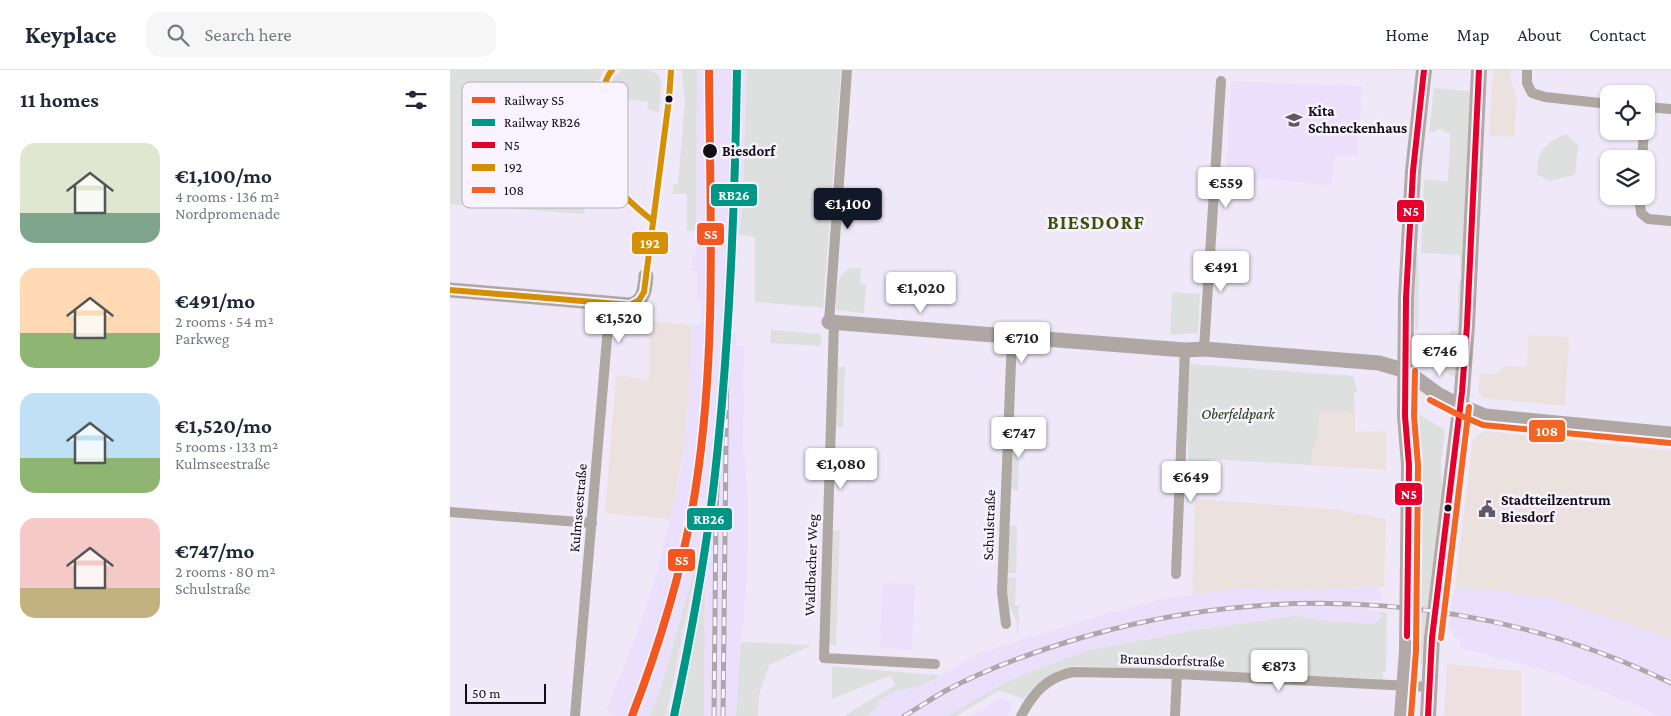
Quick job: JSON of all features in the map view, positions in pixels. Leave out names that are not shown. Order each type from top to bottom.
[{"type":"main road","points":[[1402,716],[1407,651],[1409,475],[1405,416],[1408,263],[1413,171],[1424,70]]},
{"type":"main road","points":[[1428,716],[1432,638],[1460,406],[1467,325],[1479,70]]},
{"type":"street","name":"Waldbacher Weg","points":[[847,70],[831,322],[824,658],[935,664]]},
{"type":"street","points":[[1527,70],[1527,83],[1532,93],[1545,97],[1600,103]]},
{"type":"street","points":[[1204,349],[1221,81]]},
{"type":"street","points":[[1655,108],[1671,109]]},
{"type":"street","points":[[1640,205],[1641,213],[1648,219],[1671,221]]},
{"type":"street","points":[[450,290],[635,304],[642,297],[646,276]]},
{"type":"street","name":"Kulmseestraße","points":[[575,716],[610,303]]},
{"type":"street","points":[[831,322],[1185,350],[1204,349],[1379,363],[1406,371],[1439,395],[1484,416],[1671,434]]},
{"type":"street","name":"Schulstraße","points":[[1006,624],[1002,592],[1012,337]]},
{"type":"street","points":[[1176,574],[1185,350]]},
{"type":"street","points":[[450,512],[592,524]]},
{"type":"street","name":"Braunsdorfstraße","points":[[1022,714],[1032,697],[1041,687],[1052,679],[1065,673],[1073,672],[1177,674],[1429,687]]},
{"type":"street","points":[[1175,716],[1177,674]]},
{"type":"shaded area","points":[[697,70],[747,70],[742,213],[733,331],[736,333],[736,346],[744,346],[743,444],[748,501],[747,572],[736,716],[704,716],[705,575],[678,716],[666,716],[671,699],[698,559],[660,692],[649,716],[616,716],[606,710],[635,639],[658,570],[682,465],[689,393],[692,325],[701,325],[702,302],[697,301],[697,271],[692,271],[692,255],[696,253]]},
{"type":"shaded area","points":[[1493,70],[1511,70],[1510,80],[1517,97],[1514,137],[1489,136]]},
{"type":"shaded area","name":"Kita Schneckenhaus","points":[[1231,81],[1362,86],[1357,155],[1335,155],[1332,185],[1226,176]]},
{"type":"shaded area","points":[[650,321],[692,325],[684,449],[670,519],[605,513],[616,375],[649,380]]},
{"type":"shaded area","points":[[1528,335],[1569,337],[1565,406],[1483,398],[1478,392],[1480,373],[1495,374],[1505,366],[1527,367]]},
{"type":"shaded area","points":[[1319,412],[1347,412],[1347,414],[1355,414],[1355,432],[1386,431],[1386,470],[1311,465],[1313,447],[1318,440]]},
{"type":"shaded area","points":[[1484,431],[1544,437],[1545,434],[1562,436],[1563,439],[1671,451],[1671,640],[1640,628],[1455,586],[1473,440]]},
{"type":"shaded area","points":[[1195,499],[1334,509],[1386,519],[1384,587],[1364,586],[1289,590],[1245,588],[1192,595]]},
{"type":"shaded area","points":[[882,583],[915,585],[912,650],[880,648]]},
{"type":"shaded area","points":[[1377,586],[1382,592],[1382,601],[1368,600],[1368,610],[1381,612],[1381,618],[1375,624],[1325,621],[1295,616],[1191,631],[1085,651],[1012,679],[947,716],[866,716],[876,709],[880,700],[897,691],[920,686],[980,653],[1105,614],[1167,598],[1245,588],[1289,590]]},
{"type":"shaded area","points":[[1455,586],[1546,597],[1671,640],[1671,716],[1659,716],[1634,704],[1555,673],[1460,648],[1461,639],[1454,637],[1448,626]]},
{"type":"shaded area","points":[[1447,664],[1521,671],[1521,716],[1444,716]]},
{"type":"shaded area","points":[[1001,698],[1013,703],[1007,716],[970,716]]},
{"type":"green space","points":[[450,70],[603,70],[600,80],[595,80],[595,82],[462,82],[462,205],[450,204]]},
{"type":"green space","points":[[622,70],[654,72],[658,75],[661,88],[659,112],[647,108],[648,102],[628,99],[628,82],[613,82],[613,78]]},
{"type":"green space","points":[[682,70],[697,70],[696,231],[687,231],[687,194],[673,194],[673,184],[678,184],[685,102]]},
{"type":"green space","points":[[747,70],[841,70],[823,308],[755,302],[755,238],[739,234],[742,213]]},
{"type":"green space","points":[[1434,88],[1470,91],[1463,268],[1460,271],[1460,255],[1421,253],[1424,180],[1448,181],[1450,133],[1446,133],[1442,129],[1429,132]]},
{"type":"green space","points":[[1566,134],[1578,145],[1575,175],[1549,181],[1537,174],[1541,153],[1548,144]]},
{"type":"green space","points":[[1421,163],[1417,248],[1419,282],[1418,330],[1415,330],[1414,292]]},
{"type":"green space","points":[[504,208],[584,208],[584,214]]},
{"type":"green space","points":[[852,268],[861,268],[860,284],[866,285],[864,313],[836,310],[839,280],[846,271]]},
{"type":"green space","points":[[1459,279],[1462,281],[1456,377],[1451,376],[1421,356],[1422,334],[1450,335],[1450,331],[1457,331]]},
{"type":"green space","points":[[1172,292],[1200,294],[1198,333],[1170,335]]},
{"type":"green space","points":[[771,330],[821,334],[821,346],[770,343]]},
{"type":"green space","name":"Oberfeldpark","points":[[1190,364],[1353,376],[1358,392],[1354,392],[1355,414],[1347,414],[1347,412],[1319,412],[1318,440],[1313,447],[1311,465],[1210,459],[1208,488],[1190,489],[1187,424]]},
{"type":"green space","points":[[837,367],[845,367],[843,427],[835,427]]},
{"type":"green space","points":[[1414,411],[1445,430],[1441,462],[1442,490],[1423,663],[1415,668],[1412,665]]},
{"type":"green space","points":[[1015,426],[1020,426],[1018,491],[1011,489],[1010,485],[1012,429]]},
{"type":"green space","points":[[1009,525],[1017,526],[1016,573],[1007,573]]},
{"type":"green space","points":[[840,530],[836,646],[830,644],[828,639],[832,531]]},
{"type":"green space","points":[[700,550],[666,716],[649,716],[660,692]]},
{"type":"green space","points":[[705,571],[704,716],[678,716],[682,701]]},
{"type":"green space","points":[[1007,577],[1016,578],[1015,606],[1019,606],[1018,636],[1017,622],[1007,601]]},
{"type":"green space","points":[[1381,612],[1387,613],[1386,672],[1383,672],[1383,679],[1074,666],[1046,678],[1034,687],[1024,699],[998,691],[956,716],[947,716],[1012,679],[1085,651],[1191,631],[1295,616],[1325,621],[1374,624],[1381,618]]},
{"type":"green space","points":[[741,642],[812,645],[769,665],[759,695],[758,716],[736,716]]},
{"type":"green space","points":[[832,666],[940,676],[920,686],[896,691],[880,700],[876,709],[866,716],[844,716],[895,685],[891,676],[889,676],[832,699]]},
{"type":"railway","points":[[723,716],[727,351]]},
{"type":"railway","points":[[714,716],[718,466]]},
{"type":"railway","points":[[904,716],[945,691],[979,674],[1033,653],[1087,636],[1160,619],[1234,608],[1309,603],[1384,606],[1458,615],[1531,631],[1602,653],[1671,683]]},
{"type":"rail line","name":"S5","points":[[632,716],[653,660],[678,574],[691,516],[703,434],[710,331],[711,279],[709,70]]},
{"type":"rail line","name":"RB26","points":[[674,716],[703,565],[720,423],[731,272],[737,70]]},
{"type":"transit line","name":"192","points":[[605,82],[612,70]]},
{"type":"transit line","name":"192","points":[[450,290],[630,305],[639,300],[644,292],[669,99],[671,70]]},
{"type":"transit line","name":"N5","points":[[1407,636],[1409,465],[1405,416],[1406,298],[1413,171],[1424,70]]},
{"type":"transit line","name":"N5","points":[[1428,716],[1432,638],[1462,392],[1479,70]]},
{"type":"transit line","name":"192","points":[[628,199],[653,221]]},
{"type":"transit line","name":"108","points":[[1411,716],[1416,651],[1418,465],[1414,416],[1415,371]]},
{"type":"transit line","name":"108","points":[[1430,400],[1483,425],[1670,443]]},
{"type":"transit line","name":"108","points":[[1441,638],[1469,407]]},
{"type":"place","name":"Kita Schneckenhaus","points":[[1294,120]]},
{"type":"place","name":"Biesdorf","points":[[710,151]]},
{"type":"place","name":"Stadtteilzentrum Biesdorf","points":[[1487,509]]},
{"type":"district","name":"BIESDORF","points":[[1096,222]]}]
